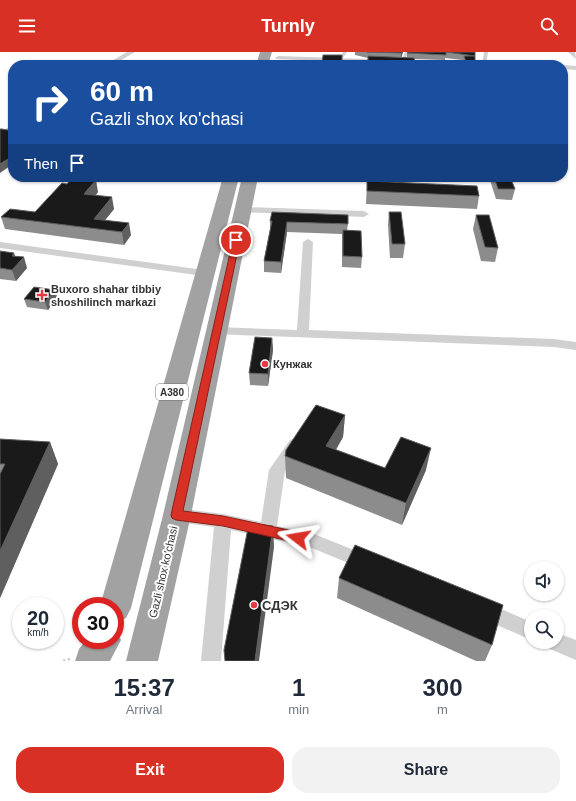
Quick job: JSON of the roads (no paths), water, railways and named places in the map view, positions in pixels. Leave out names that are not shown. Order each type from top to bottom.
[{"type":"highway","name":"A380","points":[[118,597],[230,182]]},
{"type":"highway","name":"Gazli shox ko'chasi","points":[[142,661],[176,515],[249,182]]},
{"type":"highway","points":[[91,661],[100,649]]},
{"type":"highway","points":[[102,661],[104,649]]},
{"type":"street","points":[[117,60],[132,52]]},
{"type":"street","points":[[571,52],[576,57]]},
{"type":"street","points":[[277,58],[318,60]]},
{"type":"street","points":[[243,210],[364,214]]},
{"type":"street","points":[[303,334],[308,242]]},
{"type":"street","points":[[0,245],[204,273]]},
{"type":"street","points":[[217,331],[554,343],[576,346]]},
{"type":"street","points":[[268,530],[277,470],[303,432]]},
{"type":"street","points":[[176,515],[223,521],[314,541],[380,568]]},
{"type":"street","points":[[210,661],[223,521]]},
{"type":"street","points":[[467,603],[524,628]]},
{"type":"street","points":[[564,645],[576,650]]},
{"type":"place","name":"Buxoro shahar tibbiy shoshilinch markazi","points":[[42,295]]},
{"type":"place","name":"Кунжак","points":[[265,364]]},
{"type":"place","name":"СДЭК","points":[[254,605]]}]
